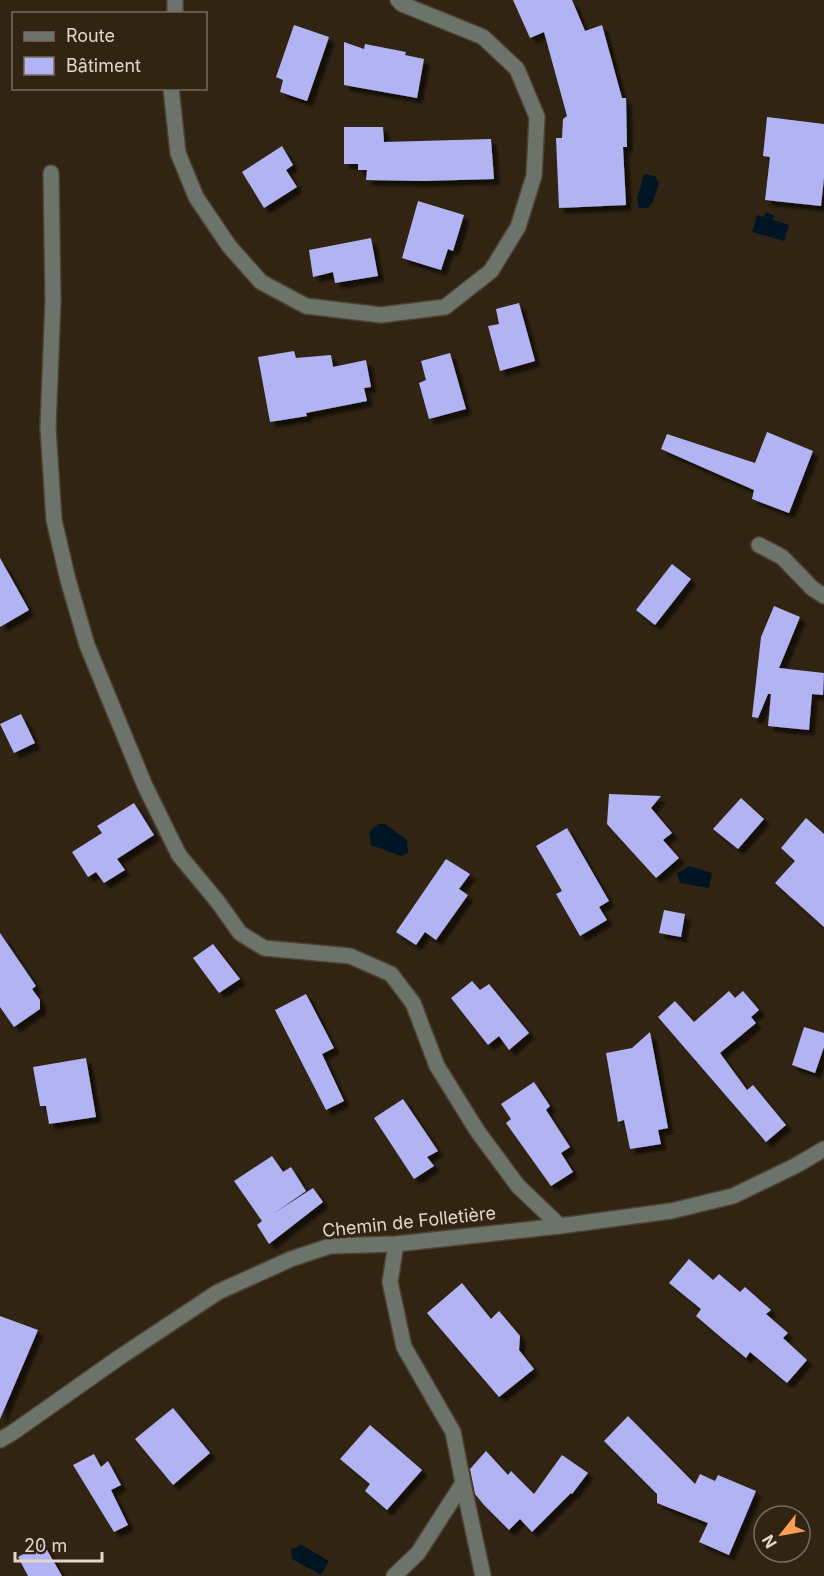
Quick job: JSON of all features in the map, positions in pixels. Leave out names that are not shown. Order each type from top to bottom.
[{"type":"street","points":[[171,90],[178,153],[196,197],[229,246],[261,282],[306,306],[381,315],[445,307],[491,271],[518,227],[534,176],[537,117],[518,69],[483,37],[402,4],[398,0]]},
{"type":"street","points":[[51,173],[53,300],[48,428],[54,520],[87,645],[145,786],[179,855],[240,933],[264,948],[350,956],[391,974],[413,1003],[436,1066],[478,1132],[518,1186],[560,1226]]},
{"type":"street","points":[[759,544],[782,557],[812,588],[824,596]]},
{"type":"street","name":"Chemin de Folletière","points":[[0,1440],[218,1292],[291,1259],[330,1246],[396,1244],[670,1211],[733,1196],[824,1149]]},
{"type":"street","points":[[396,1244],[390,1282],[404,1347],[453,1432],[483,1576]]},
{"type":"street","points":[[394,1576],[418,1553],[463,1483]]},
{"type":"water","points":[[644,174],[655,176],[659,184],[653,202],[648,208],[639,208],[637,199]]},
{"type":"water","points":[[766,212],[774,215],[773,220],[789,225],[784,241],[752,232],[757,215],[764,217]]},
{"type":"water","points":[[378,824],[385,824],[407,840],[408,853],[401,856],[371,845],[369,832]]},
{"type":"water","points":[[689,866],[712,873],[709,888],[680,883],[677,873]]},
{"type":"water","points":[[300,1544],[329,1561],[321,1575],[292,1559],[291,1549]]},
{"type":"building","points":[[513,0],[572,0],[585,31],[602,25],[622,98],[626,98],[627,147],[623,147],[626,205],[559,208],[556,138],[562,138],[563,119],[567,116],[544,32],[530,38]]},
{"type":"building","points":[[294,25],[329,37],[307,101],[280,92],[283,80],[276,77]]},
{"type":"building","points":[[344,42],[364,49],[365,44],[406,52],[405,55],[424,59],[417,98],[344,85]]},
{"type":"building","points":[[767,117],[824,124],[824,178],[821,206],[765,200],[770,157],[763,156]]},
{"type":"building","points":[[344,127],[383,127],[384,142],[491,139],[494,179],[366,180],[367,170],[358,170],[358,164],[344,164]]},
{"type":"building","points":[[282,146],[293,165],[286,170],[297,187],[264,208],[242,172]]},
{"type":"building","points":[[418,201],[464,215],[453,251],[448,249],[441,270],[402,258]]},
{"type":"building","points":[[371,238],[378,276],[335,283],[333,272],[313,277],[309,250]]},
{"type":"building","points":[[519,303],[535,361],[500,371],[488,326],[499,324],[496,309]]},
{"type":"building","points":[[294,351],[296,358],[331,355],[333,367],[366,360],[371,387],[364,388],[367,401],[306,413],[307,416],[270,422],[258,357]]},
{"type":"building","points":[[450,353],[466,409],[429,419],[419,383],[426,380],[421,361]]},
{"type":"building","points":[[767,432],[813,451],[789,513],[752,499],[754,490],[661,449],[667,434],[755,463]]},
{"type":"building","points":[[0,558],[29,610],[0,627]]},
{"type":"building","points":[[672,564],[691,579],[655,625],[636,610]]},
{"type":"building","points":[[774,606],[800,617],[779,668],[824,673],[823,695],[812,694],[809,730],[768,726],[771,694],[768,694],[758,718],[752,717],[761,637]]},
{"type":"building","points":[[21,714],[35,743],[14,753],[0,724]]},
{"type":"building","points":[[609,794],[661,796],[651,808],[672,833],[663,840],[679,858],[656,878],[607,824]]},
{"type":"building","points":[[741,798],[764,819],[738,849],[713,829]]},
{"type":"building","points":[[134,803],[154,835],[117,859],[125,870],[104,883],[96,872],[88,877],[72,852],[102,833],[97,826]]},
{"type":"building","points":[[806,818],[824,834],[824,927],[775,883],[795,861],[781,848]]},
{"type":"building","points":[[567,828],[609,901],[599,907],[607,920],[580,936],[556,894],[562,891],[536,846]]},
{"type":"building","points":[[446,859],[470,874],[459,889],[468,895],[436,940],[425,932],[416,945],[396,932]]},
{"type":"building","points":[[664,910],[685,914],[681,937],[659,933]]},
{"type":"building","points":[[0,933],[36,986],[32,989],[40,1000],[40,1009],[14,1027],[0,1007]]},
{"type":"building","points":[[213,944],[240,979],[219,993],[193,958]]},
{"type":"building","points":[[472,981],[480,990],[489,984],[529,1033],[509,1050],[499,1036],[488,1045],[451,998]]},
{"type":"building","points":[[729,991],[735,998],[743,991],[759,1010],[751,1017],[756,1023],[720,1053],[747,1090],[753,1085],[786,1125],[766,1142],[658,1017],[675,1001],[694,1022]]},
{"type":"building","points":[[306,994],[334,1048],[322,1054],[344,1101],[326,1110],[275,1010]]},
{"type":"building","points":[[804,1027],[824,1033],[824,1047],[815,1073],[792,1065]]},
{"type":"building","points":[[650,1032],[668,1128],[658,1130],[661,1144],[630,1149],[624,1120],[618,1122],[606,1053],[632,1048]]},
{"type":"building","points":[[86,1058],[96,1117],[49,1124],[46,1106],[40,1106],[33,1067]]},
{"type":"building","points":[[534,1082],[550,1106],[546,1110],[570,1147],[561,1153],[573,1172],[551,1186],[506,1123],[511,1119],[501,1104]]},
{"type":"building","points":[[403,1099],[438,1151],[427,1157],[434,1166],[414,1179],[374,1118]]},
{"type":"building","points":[[272,1156],[283,1172],[291,1167],[306,1191],[273,1214],[313,1188],[323,1202],[269,1244],[257,1225],[262,1221],[234,1181]]},
{"type":"building","points":[[689,1259],[713,1280],[719,1274],[740,1292],[745,1287],[771,1310],[766,1314],[788,1333],[783,1338],[807,1360],[787,1383],[750,1352],[746,1358],[723,1339],[696,1316],[701,1309],[669,1283]]},
{"type":"building","points":[[462,1283],[491,1319],[499,1311],[520,1336],[519,1350],[534,1369],[499,1397],[427,1313]]},
{"type":"building","points":[[0,1316],[38,1330],[0,1419]]},
{"type":"building","points":[[173,1408],[210,1453],[173,1485],[135,1439]]},
{"type":"building","points":[[628,1416],[695,1484],[700,1474],[715,1481],[718,1475],[756,1491],[729,1555],[699,1542],[708,1523],[657,1503],[657,1494],[604,1441]]},
{"type":"building","points":[[370,1425],[422,1470],[387,1510],[365,1491],[370,1484],[340,1459]]},
{"type":"building","points":[[486,1451],[508,1475],[511,1471],[534,1494],[562,1455],[588,1473],[572,1494],[532,1532],[520,1519],[509,1530],[475,1494],[470,1469]]},
{"type":"building","points":[[94,1454],[101,1467],[108,1461],[121,1485],[111,1490],[128,1525],[114,1532],[73,1465]]},
{"type":"building","points":[[43,1543],[62,1576],[28,1576],[18,1557]]}]
